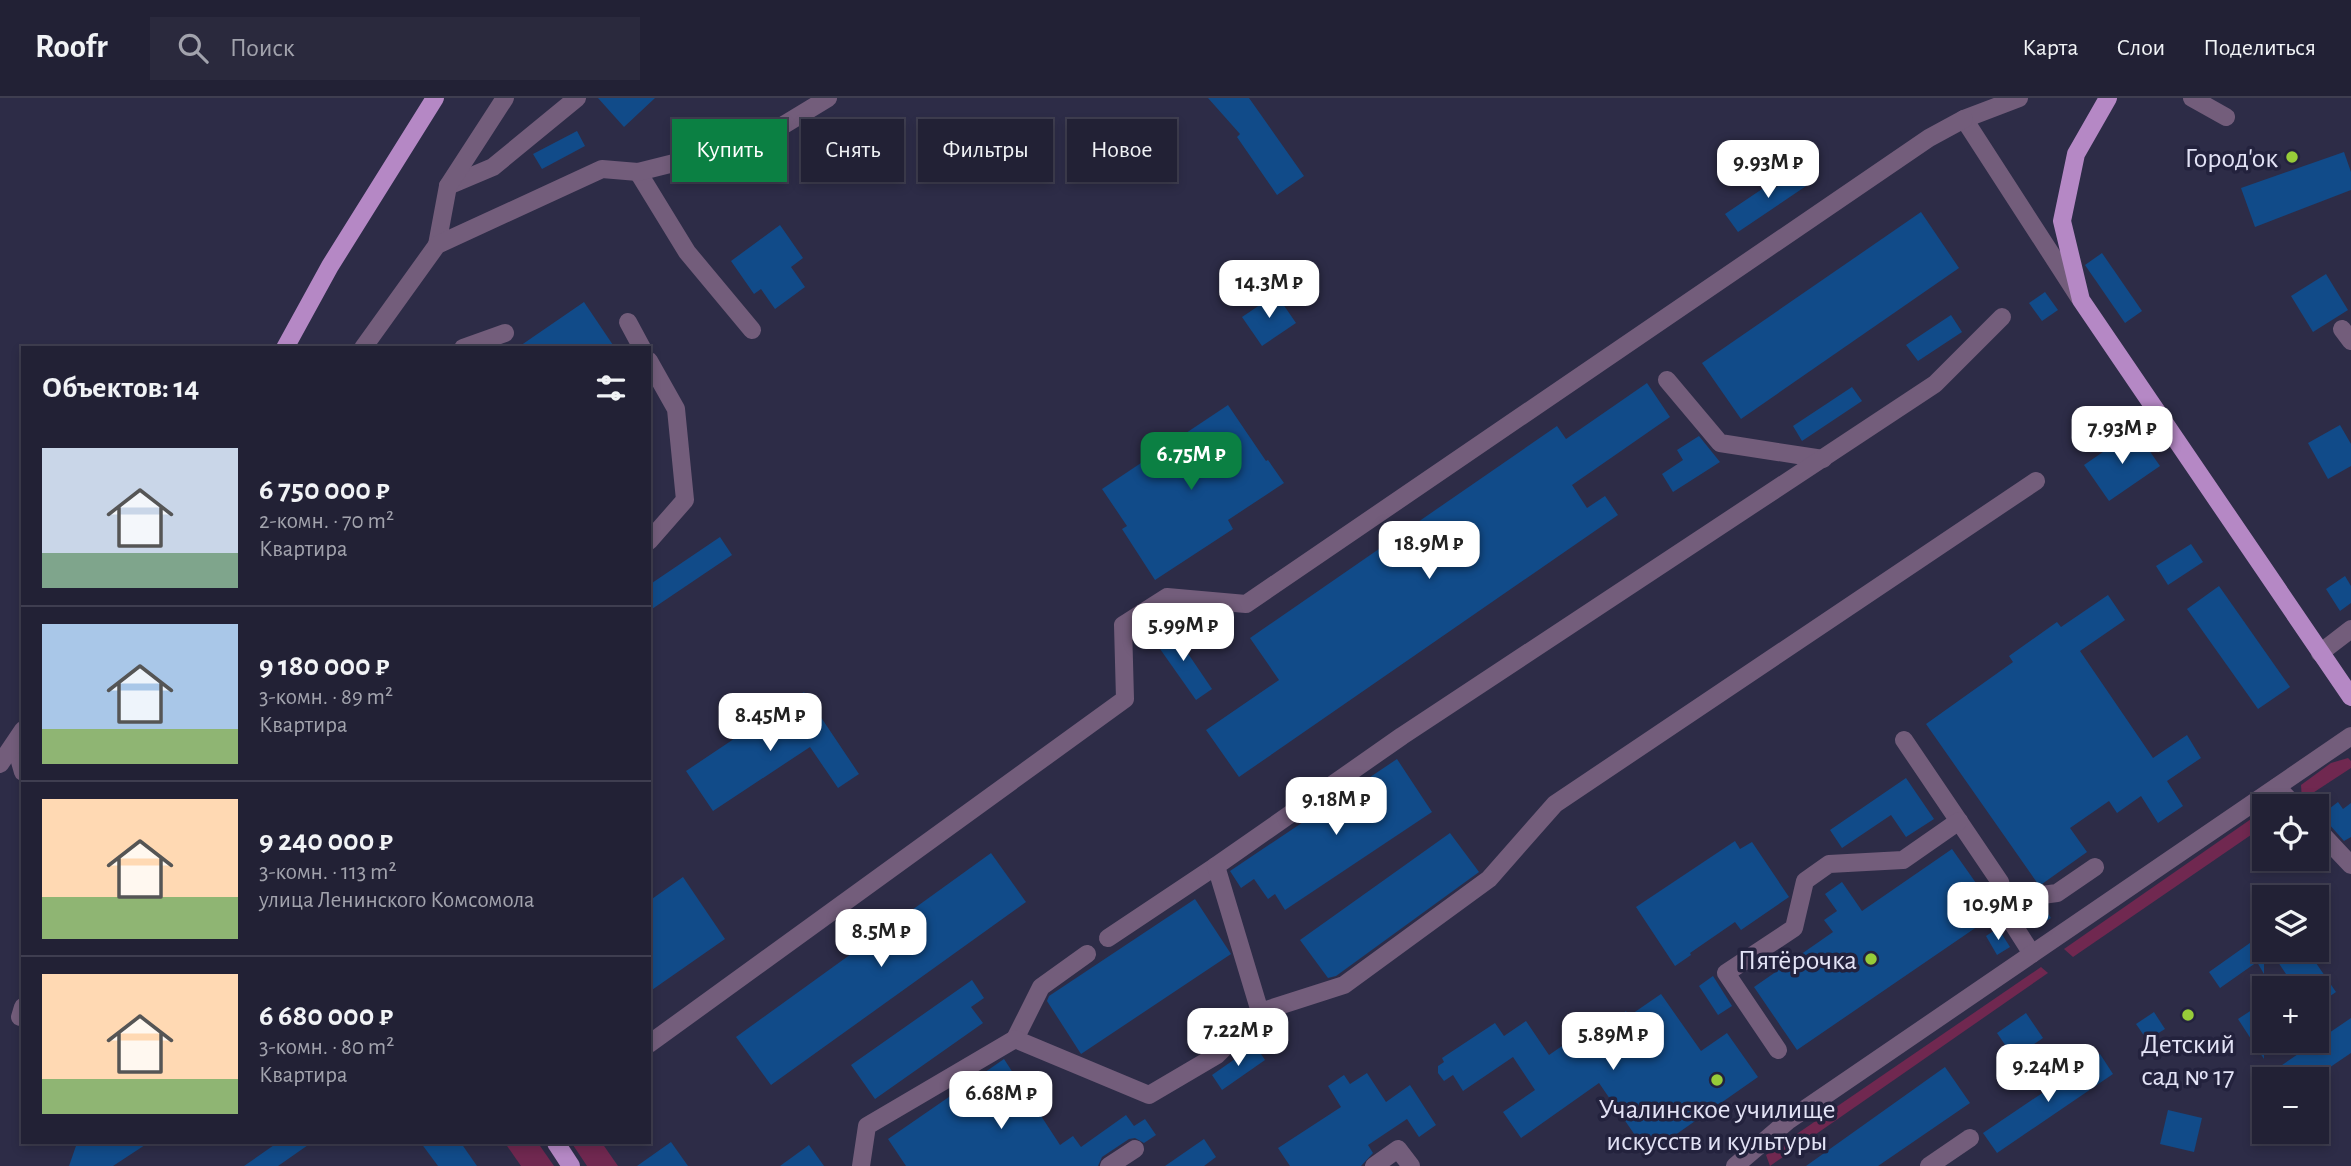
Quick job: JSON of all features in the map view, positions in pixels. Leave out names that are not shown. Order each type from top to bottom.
[{"type":"main road","points":[[286,346],[330,266],[435,98]]},
{"type":"main road","points":[[2108,98],[2076,154],[2062,221],[2081,300],[2351,697]]},
{"type":"main road","points":[[557,1144],[571,1166]]},
{"type":"street","points":[[364,346],[437,245],[448,186],[505,98]]},
{"type":"street","points":[[448,186],[493,167],[577,98]]},
{"type":"street","points":[[437,245],[602,169],[639,172],[754,143],[828,98]]},
{"type":"street","points":[[651,1043],[1125,699],[1123,625],[1167,597],[1246,604],[1929,138],[1964,119],[2019,98]]},
{"type":"street","points":[[2192,98],[2226,117]]},
{"type":"street","points":[[1964,119],[2081,300]]},
{"type":"street","points":[[639,172],[687,252],[752,330]]},
{"type":"street","points":[[1108,939],[1402,736],[1936,384],[2001,317]]},
{"type":"street","points":[[628,322],[641,346]]},
{"type":"street","points":[[469,346],[505,333]]},
{"type":"street","points":[[651,365],[676,409],[685,500],[651,539]]},
{"type":"street","points":[[1667,380],[1720,443],[1823,459]]},
{"type":"street","points":[[1014,1039],[1149,1095],[1217,1055],[1260,1012],[1344,985],[1489,879],[1555,804],[2036,481]]},
{"type":"street","points":[[2320,653],[2351,629]]},
{"type":"street","points":[[1743,1164],[1789,1120],[2351,736]]},
{"type":"street","points":[[0,764],[19,737]]},
{"type":"street","points":[[19,737],[21,754]]},
{"type":"street","points":[[1904,740],[2000,882],[2011,921],[2032,954]]},
{"type":"street","points":[[2277,787],[2284,794]]},
{"type":"street","points":[[1778,1050],[1726,973],[1794,928],[1805,881],[1829,864],[1903,860],[1959,821]]},
{"type":"street","points":[[2329,841],[2351,864]]},
{"type":"street","points":[[1216,866],[1260,1012]]},
{"type":"street","points":[[2006,900],[2057,894],[2095,867]]},
{"type":"street","points":[[860,1166],[867,1126],[1014,1039],[1041,987],[1087,954]]},
{"type":"street","points":[[1929,1166],[1970,1138]]},
{"type":"street","points":[[1110,1166],[1135,1149]]},
{"type":"street","points":[[1374,1166],[1398,1150],[1411,1166]]},
{"type":"shaded area","points":[[2348,758],[2351,768],[2311,794],[2302,794],[2301,785],[2331,763]]},
{"type":"shaded area","points":[[2252,818],[2252,834],[2073,957],[2064,949]]},
{"type":"shaded area","points":[[2041,967],[2048,973],[1770,1166],[1766,1155]]},
{"type":"shaded area","points":[[506,1144],[539,1144],[554,1166],[521,1166]]},
{"type":"shaded area","points":[[603,1144],[618,1166],[587,1166],[573,1145]]},
{"type":"building","points":[[598,98],[655,98],[624,127]]},
{"type":"building","points":[[1208,98],[1249,98],[1304,176],[1277,195],[1237,137],[1240,134]]},
{"type":"building","points":[[577,131],[585,146],[542,169],[533,154]]},
{"type":"building","points":[[2344,152],[2351,172],[2351,190],[2255,227],[2241,188]]},
{"type":"building","points":[[1807,167],[1815,180],[1738,232],[1725,214],[1771,183],[1775,188]]},
{"type":"building","points":[[1921,212],[1959,268],[1741,419],[1702,363]]},
{"type":"building","points":[[780,225],[803,258],[791,267],[805,287],[775,309],[761,289],[754,294],[731,261]]},
{"type":"building","points":[[2102,253],[2142,311],[2125,323],[2085,265]]},
{"type":"building","points":[[2326,274],[2348,310],[2313,332],[2291,296]]},
{"type":"building","points":[[2045,292],[2058,310],[2042,321],[2029,303]]},
{"type":"building","points":[[1276,294],[1296,323],[1262,346],[1242,317]]},
{"type":"building","points":[[584,302],[614,346],[520,346]]},
{"type":"building","points":[[1951,315],[1962,332],[1918,361],[1906,345]]},
{"type":"building","points":[[1647,383],[1670,417],[1572,485],[1587,508],[1605,496],[1618,515],[1239,777],[1206,730],[1279,680],[1250,638],[1557,426],[1566,439]]},
{"type":"building","points":[[1852,387],[1862,401],[1802,441],[1793,426]]},
{"type":"building","points":[[1228,405],[1284,483],[1228,520],[1233,529],[1155,580],[1122,529],[1127,526],[1102,489]]},
{"type":"building","points":[[2340,425],[2351,444],[2351,466],[2328,479],[2308,443]]},
{"type":"building","points":[[2135,430],[2160,466],[2109,501],[2084,465]]},
{"type":"building","points":[[1699,436],[1720,462],[1673,492],[1662,474],[1683,460],[1677,450]]},
{"type":"building","points":[[720,537],[732,555],[651,610],[651,584]]},
{"type":"building","points":[[2191,544],[2203,562],[2168,585],[2156,566]]},
{"type":"building","points":[[2345,576],[2351,586],[2351,603],[2340,611],[2326,589]]},
{"type":"building","points":[[2219,586],[2290,687],[2258,709],[2187,609]]},
{"type":"building","points":[[2108,595],[2125,620],[2080,651],[2153,758],[2187,735],[2201,758],[2167,781],[2183,806],[2158,823],[2141,796],[2117,813],[2109,801],[2070,828],[2087,852],[2042,884],[2038,884],[1926,724],[2013,662],[2009,656],[2057,622],[2061,627]]},
{"type":"building","points":[[1170,627],[1212,689],[1196,700],[1153,639]]},
{"type":"building","points":[[804,692],[859,774],[838,788],[810,747],[713,811],[686,771]]},
{"type":"building","points":[[1397,759],[1432,812],[1285,910],[1275,894],[1268,899],[1254,879],[1241,888],[1230,871]]},
{"type":"building","points":[[1906,778],[1934,819],[1906,837],[1891,815],[1842,848],[1830,830]]},
{"type":"building","points":[[2338,802],[2343,809],[2351,803],[2351,837],[2344,841],[2329,824],[2329,809]]},
{"type":"building","points":[[1450,833],[1479,872],[1336,976],[1328,978],[1300,940]]},
{"type":"building","points":[[1735,841],[1740,849],[1752,842],[1789,897],[1741,930],[1735,922],[1675,966],[1636,907]]},
{"type":"building","points":[[1952,849],[1976,883],[1963,892],[1984,922],[1797,1050],[1754,987],[1833,932],[1824,920],[1837,911],[1825,894],[1842,882],[1862,911]]},
{"type":"building","points":[[991,853],[1026,902],[771,1085],[736,1037]]},
{"type":"building","points":[[683,877],[725,939],[651,991],[651,900]]},
{"type":"building","points":[[1195,899],[1231,954],[1081,1054],[1047,1001],[1049,996]]},
{"type":"building","points":[[2043,906],[2051,918],[2035,928],[2024,911]]},
{"type":"building","points":[[1998,928],[2010,947],[1997,955],[1986,936]]},
{"type":"building","points":[[2252,942],[2252,962],[2257,962],[2220,988],[2209,972]]},
{"type":"building","points":[[2257,962],[2264,962],[2264,974]]},
{"type":"building","points":[[2278,962],[2315,962],[2325,976],[2287,976]]},
{"type":"building","points":[[1713,976],[1732,1006],[1718,1015],[1699,986]]},
{"type":"building","points":[[972,980],[984,998],[971,1007],[983,1023],[875,1099],[851,1065]]},
{"type":"building","points":[[2329,982],[2336,992],[2329,997]]},
{"type":"building","points":[[1661,994],[1701,1051],[1727,1033],[1758,1077],[1648,1154],[1599,1083],[1521,1138],[1503,1112],[1535,1090],[1513,1057],[1463,1091],[1453,1075],[1444,1081],[1438,1073],[1438,1066],[1444,1062],[1442,1058],[1495,1023],[1504,1036],[1526,1021],[1549,1055],[1581,1033],[1585,1039],[1626,1011],[1629,1016]]},
{"type":"building","points":[[2252,1010],[2252,1041],[2238,1019]]},
{"type":"building","points":[[2154,1012],[2165,1029],[2147,1040],[2136,1024]]},
{"type":"building","points":[[2026,1013],[2043,1038],[2014,1058],[1997,1033]]},
{"type":"building","points":[[2351,1018],[2351,1053],[2329,1068],[2279,1067],[2300,1053],[2329,1053],[2329,1033]]},
{"type":"building","points":[[1255,1045],[1265,1060],[1222,1090],[1212,1075]]},
{"type":"building","points":[[2100,1054],[2113,1074],[1997,1153],[1983,1133]]},
{"type":"building","points":[[1004,1059],[1060,1145],[1073,1136],[1081,1147],[1126,1115],[1134,1126],[1145,1119],[1156,1135],[1144,1143],[1135,1138],[1129,1139],[1102,1157],[1098,1166],[906,1166],[888,1139]]},
{"type":"building","points":[[1945,1067],[1970,1103],[1878,1166],[1806,1166]]},
{"type":"building","points":[[1367,1073],[1386,1102],[1410,1085],[1436,1125],[1419,1137],[1407,1119],[1368,1145],[1373,1153],[1361,1166],[1290,1166],[1278,1148],[1341,1107],[1328,1086],[1344,1075],[1350,1084]]},
{"type":"building","points":[[2168,1110],[2202,1118],[2194,1152],[2160,1144]]},
{"type":"building","points":[[1204,1139],[1216,1157],[1204,1166],[1165,1166]]},
{"type":"building","points":[[671,1142],[688,1166],[637,1166]]},
{"type":"building","points":[[77,1144],[146,1144],[113,1166],[69,1166]]},
{"type":"building","points":[[276,1144],[310,1144],[278,1166],[244,1166]]},
{"type":"building","points":[[422,1144],[462,1144],[477,1166],[438,1166]]},
{"type":"building","points":[[809,1145],[824,1166],[780,1166]]},
{"type":"place","name":"Город'ок","points":[[2292,157]]},
{"type":"place","name":"Пятёрочка","points":[[1871,959]]},
{"type":"place","name":"Детский сад № 17","points":[[2188,1015]]},
{"type":"place","name":"Учалинское училище искусств и культуры","points":[[1717,1080]]}]
